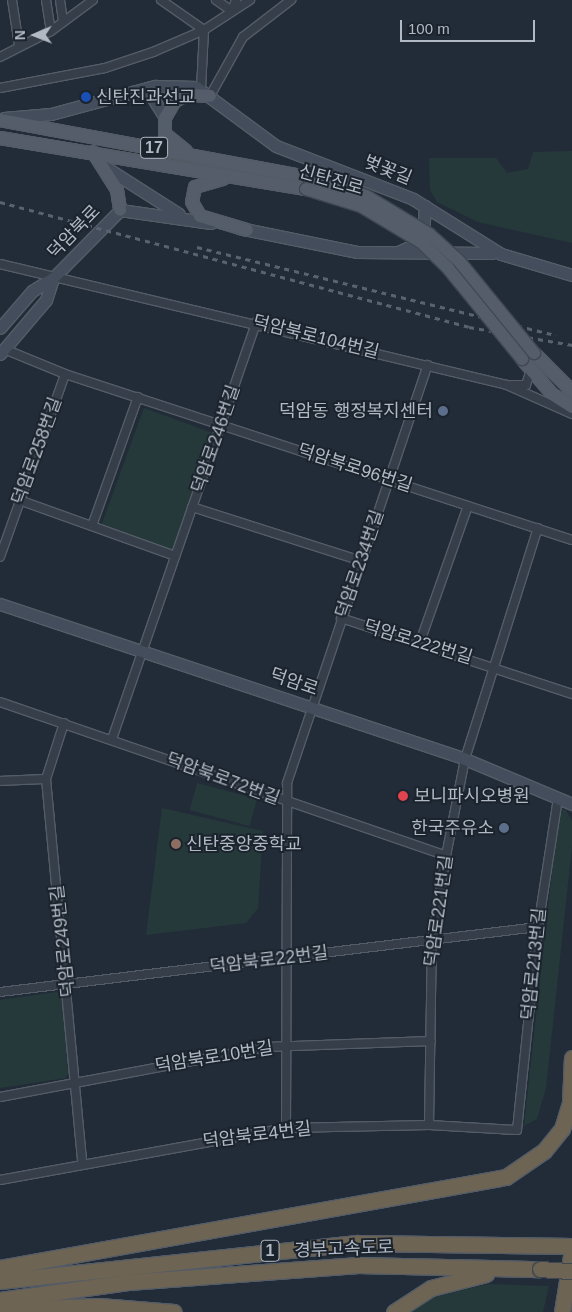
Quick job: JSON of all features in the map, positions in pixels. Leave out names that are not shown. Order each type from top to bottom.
[{"type":"highway","points":[[0,1268],[506,1177],[544,1151],[562,1129],[570,1103],[572,1058]]},
{"type":"highway","name":"경부고속도로","points":[[0,1280],[357,1243],[542,1245],[572,1248]]},
{"type":"highway","points":[[562,1312],[572,1248]]},
{"type":"highway","name":"경부고속도로","points":[[0,1300],[128,1282],[358,1265],[572,1271]]},
{"type":"highway","points":[[394,1312],[414,1296],[449,1282],[540,1269]]},
{"type":"highway","points":[[0,1309],[89,1305],[174,1312]]},
{"type":"main road","points":[[193,154],[165,134],[165,118],[175,101],[202,91]]},
{"type":"main road","name":"신탄진로","points":[[4,118],[193,154],[366,196],[429,234],[459,260],[534,353],[572,391]]},
{"type":"main road","name":"신탄진로","points":[[0,138],[240,178],[307,183],[361,206],[420,242],[448,267],[552,394],[572,407]]},
{"type":"main road","points":[[93,152],[117,190],[120,210]]},
{"type":"main road","points":[[240,178],[202,183],[195,187],[192,202],[200,216],[247,230]]},
{"type":"street","points":[[12,0],[19,45]]},
{"type":"street","points":[[46,0],[51,31]]},
{"type":"street","points":[[60,0],[64,22]]},
{"type":"street","points":[[0,57],[19,45],[51,31],[93,0]]},
{"type":"street","points":[[161,0],[204,30]]},
{"type":"street","points":[[216,0],[232,11]]},
{"type":"street","points":[[232,11],[236,0]]},
{"type":"street","points":[[0,88],[105,68],[204,30],[250,0]]},
{"type":"street","points":[[202,91],[242,37],[290,0]]},
{"type":"street","points":[[202,91],[204,30]]},
{"type":"street","points":[[0,112],[4,118],[51,114],[163,85],[202,91]]},
{"type":"street","name":"벚꽃길","points":[[202,91],[276,146],[425,206],[451,227],[501,254],[572,275]]},
{"type":"street","points":[[131,92],[152,97],[165,118]]},
{"type":"street","points":[[102,165],[188,219]]},
{"type":"street","points":[[396,253],[416,244],[422,235],[425,206]]},
{"type":"street","points":[[120,210],[188,219],[357,252],[428,254],[466,249],[501,254]]},
{"type":"street","name":"덕암북로","points":[[0,328],[32,291],[54,278],[120,210]]},
{"type":"street","points":[[428,254],[451,227]]},
{"type":"street","name":"덕암북로104번길","points":[[0,264],[54,278],[256,322],[508,385],[572,414]]},
{"type":"street","name":"덕암북로","points":[[2,352],[46,300],[54,278]]},
{"type":"street","name":"덕암로246번길","points":[[112,739],[256,322]]},
{"type":"street","name":"덕암북로96번길","points":[[2,352],[220,426],[390,478],[572,540]]},
{"type":"street","name":"덕암로234번길","points":[[286,1128],[284,1045],[285,801],[311,706],[428,365]]},
{"type":"street","points":[[508,385],[526,385],[531,370]]},
{"type":"street","name":"덕암로258번길","points":[[0,557],[18,500],[65,374]]},
{"type":"street","points":[[92,526],[138,397]]},
{"type":"street","points":[[18,500],[175,556]]},
{"type":"street","points":[[420,642],[468,506]]},
{"type":"street","points":[[192,507],[361,561]]},
{"type":"street","name":"덕암로222번길","points":[[465,759],[538,528]]},
{"type":"street","name":"덕암로","points":[[0,604],[143,650],[465,759],[572,804]]},
{"type":"street","name":"덕암로222번길","points":[[341,618],[494,665]]},
{"type":"street","points":[[494,665],[572,694]]},
{"type":"street","name":"덕암북로72번길","points":[[0,702],[112,739],[446,856]]},
{"type":"street","name":"덕암로249번길","points":[[64,723],[46,778],[68,984],[82,1162]]},
{"type":"street","name":"덕암로221번길","points":[[429,1124],[432,941],[465,759]]},
{"type":"street","points":[[0,781],[46,778]]},
{"type":"street","name":"덕암로213번길","points":[[517,1130],[538,928],[558,798]]},
{"type":"street","name":"덕암북로22번길","points":[[0,992],[538,928]]},
{"type":"street","name":"덕암북로10번길","points":[[0,1097],[75,1080],[284,1045],[431,1041]]},
{"type":"street","name":"덕암북로4번길","points":[[0,1180],[82,1162],[286,1128],[429,1124],[517,1130]]},
{"type":"green space","points":[[572,151],[572,243],[478,222],[437,202],[430,190],[429,158],[496,158],[507,173],[528,169],[533,152]]},
{"type":"green space","points":[[144,408],[214,434],[172,551],[101,525]]},
{"type":"green space","points":[[197,783],[257,799],[250,826],[190,810]]},
{"type":"green space","points":[[162,808],[263,831],[258,908],[246,923],[146,935]]},
{"type":"green space","points":[[559,808],[566,810],[572,821],[572,846],[546,1088],[537,1119],[524,1126]]},
{"type":"green space","points":[[57,992],[62,996],[68,1074],[66,1078],[0,1088],[0,1000]]},
{"type":"green space","points":[[488,1284],[549,1286],[543,1312],[408,1312],[428,1298]]},
{"type":"railway","points":[[0,202],[469,327],[572,345]]},
{"type":"railway","points":[[197,247],[556,335]]},
{"type":"place","name":"신탄진과선교","points":[[86,97]]},
{"type":"place","name":"덕암동 행정복지센터","points":[[443,411]]},
{"type":"place","name":"보니파시오병원","points":[[403,796]]},
{"type":"place","name":"한국주유소","points":[[504,828]]},
{"type":"place","name":"신탄중앙중학교","points":[[176,844]]}]
